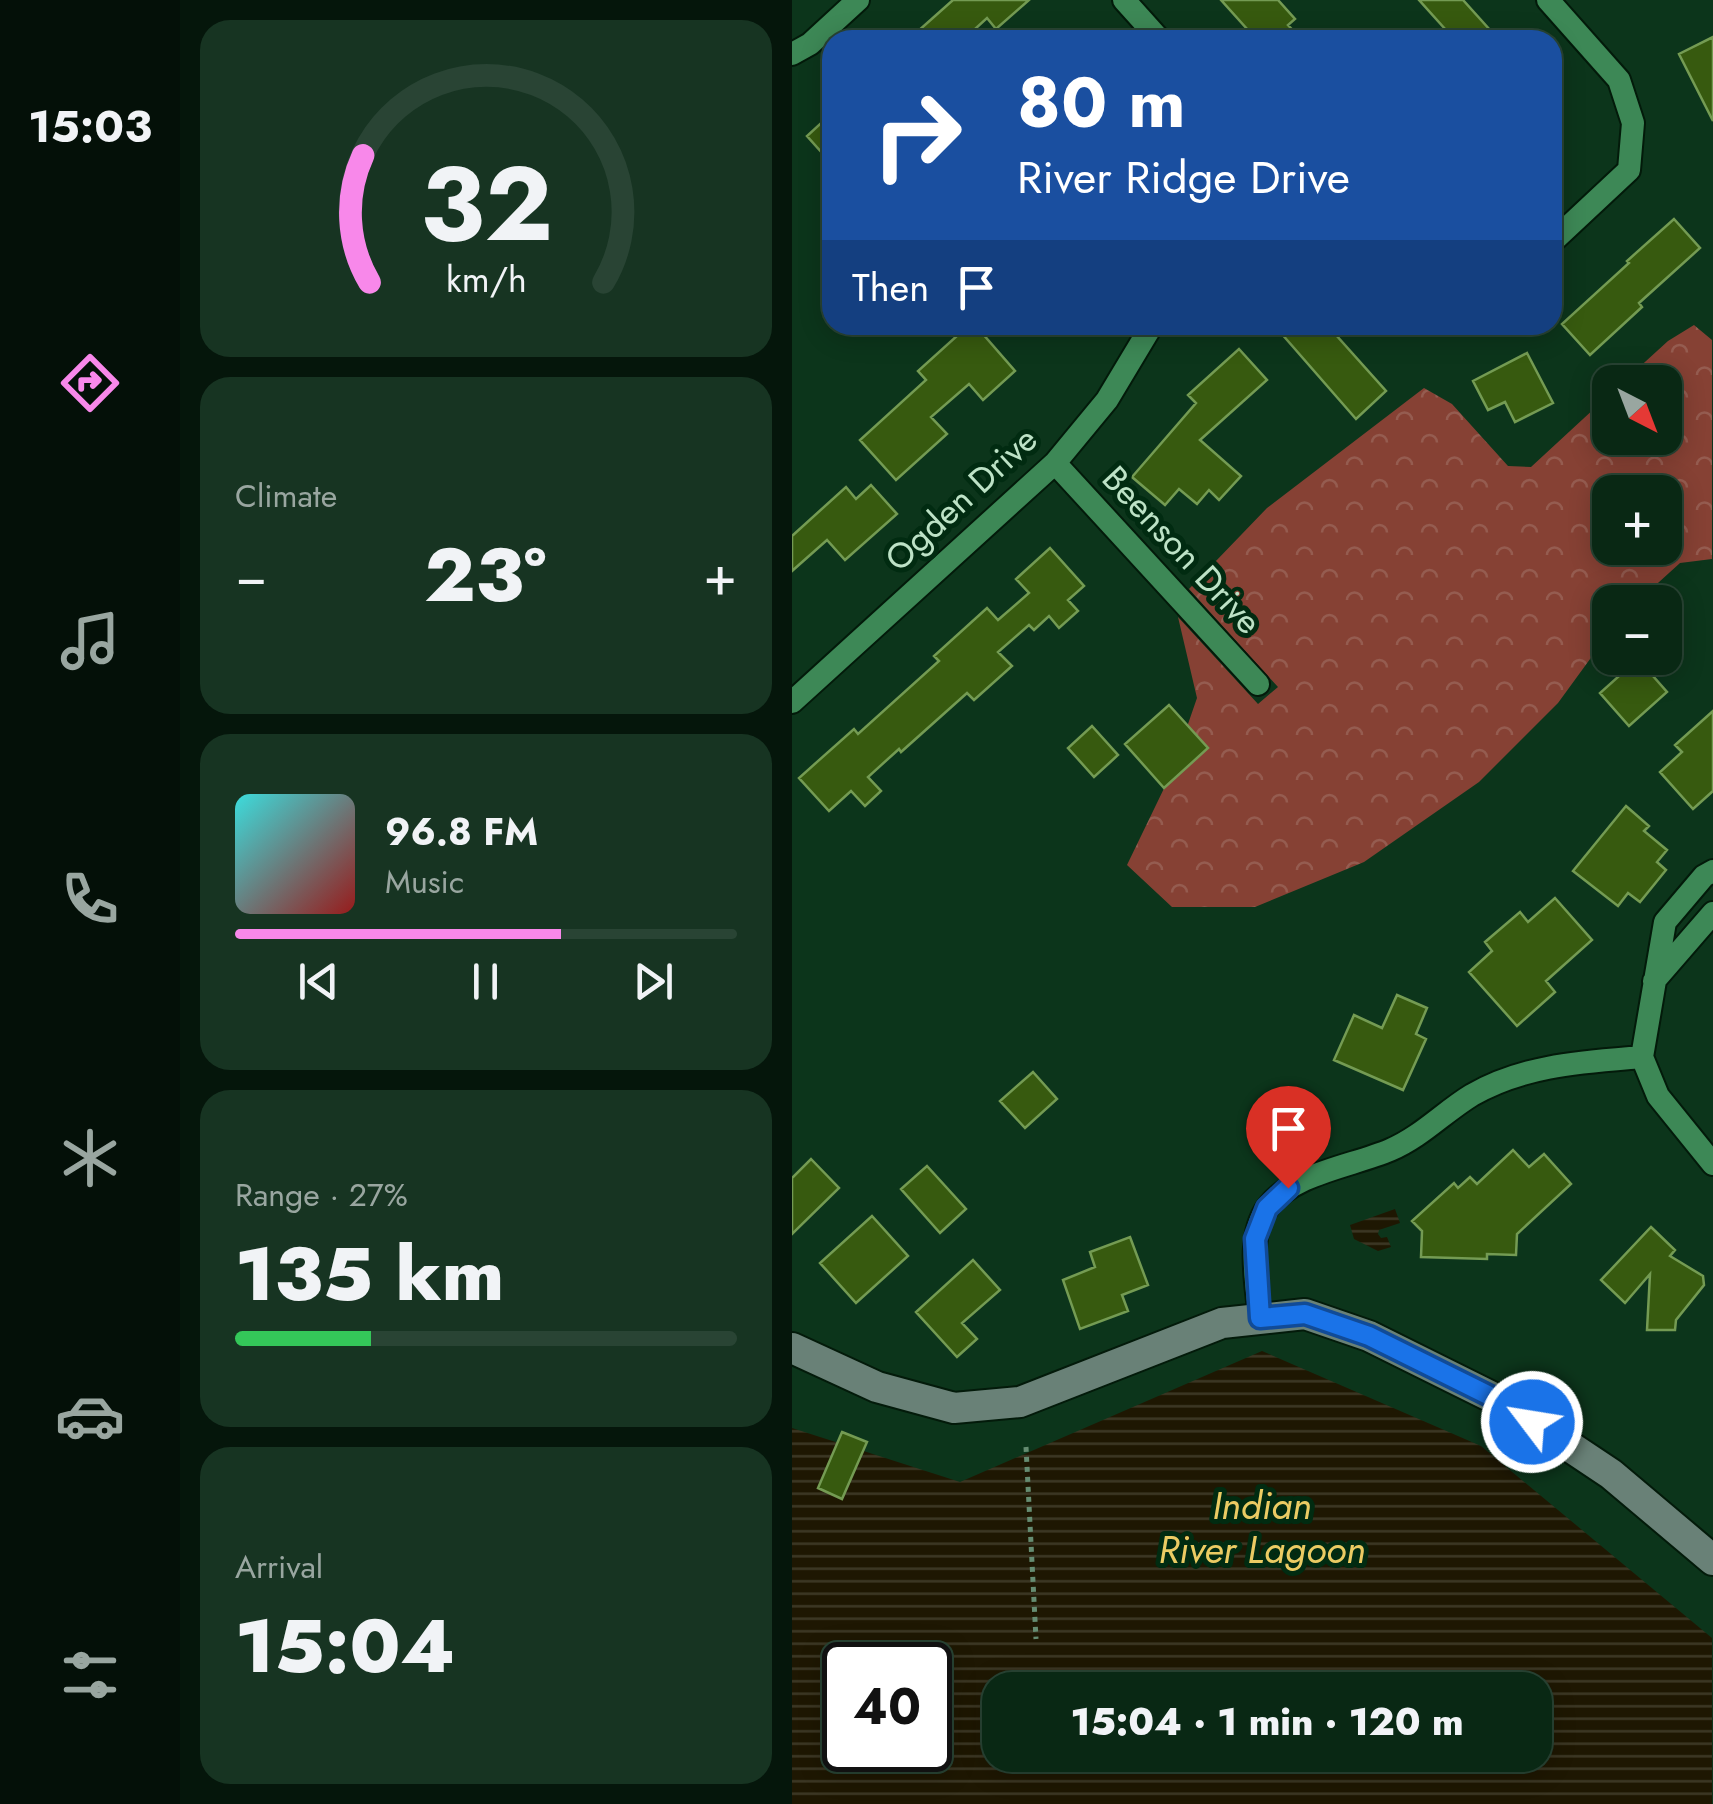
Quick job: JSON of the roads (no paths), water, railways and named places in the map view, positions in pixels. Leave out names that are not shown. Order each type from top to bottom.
[{"type":"street","points":[[825,30],[858,0]]},
{"type":"street","points":[[1124,0],[1151,30]]},
{"type":"street","points":[[1548,0],[1620,80],[1633,123],[1629,170],[1562,233]]},
{"type":"street","points":[[792,54],[822,33]]},
{"type":"street","name":"Ogden Drive","points":[[792,702],[1055,463],[1108,400],[1146,335]]},
{"type":"street","name":"Beenson Drive","points":[[1055,463],[1258,684]]},
{"type":"street","points":[[1712,872],[1704,876],[1665,922],[1642,1058],[1658,1096],[1712,1164]]},
{"type":"street","points":[[1654,980],[1712,913]]},
{"type":"street","points":[[1260,1318],[1255,1239],[1267,1208],[1288,1188],[1393,1149],[1471,1096],[1499,1082],[1564,1064],[1642,1058]]},
{"type":"street","points":[[792,1348],[876,1387],[954,1408],[1020,1402],[1222,1323],[1305,1314],[1369,1336],[1506,1404],[1610,1474],[1712,1560]]},
{"type":"water","points":[[1395,1209],[1400,1223],[1379,1230],[1378,1234],[1387,1237],[1391,1247],[1378,1251],[1354,1239],[1350,1225]]},
{"type":"water","name":"Indian River Lagoon","points":[[1262,1351],[1481,1446],[1712,1638],[1712,1804],[792,1804],[792,1428],[960,1482]]}]
